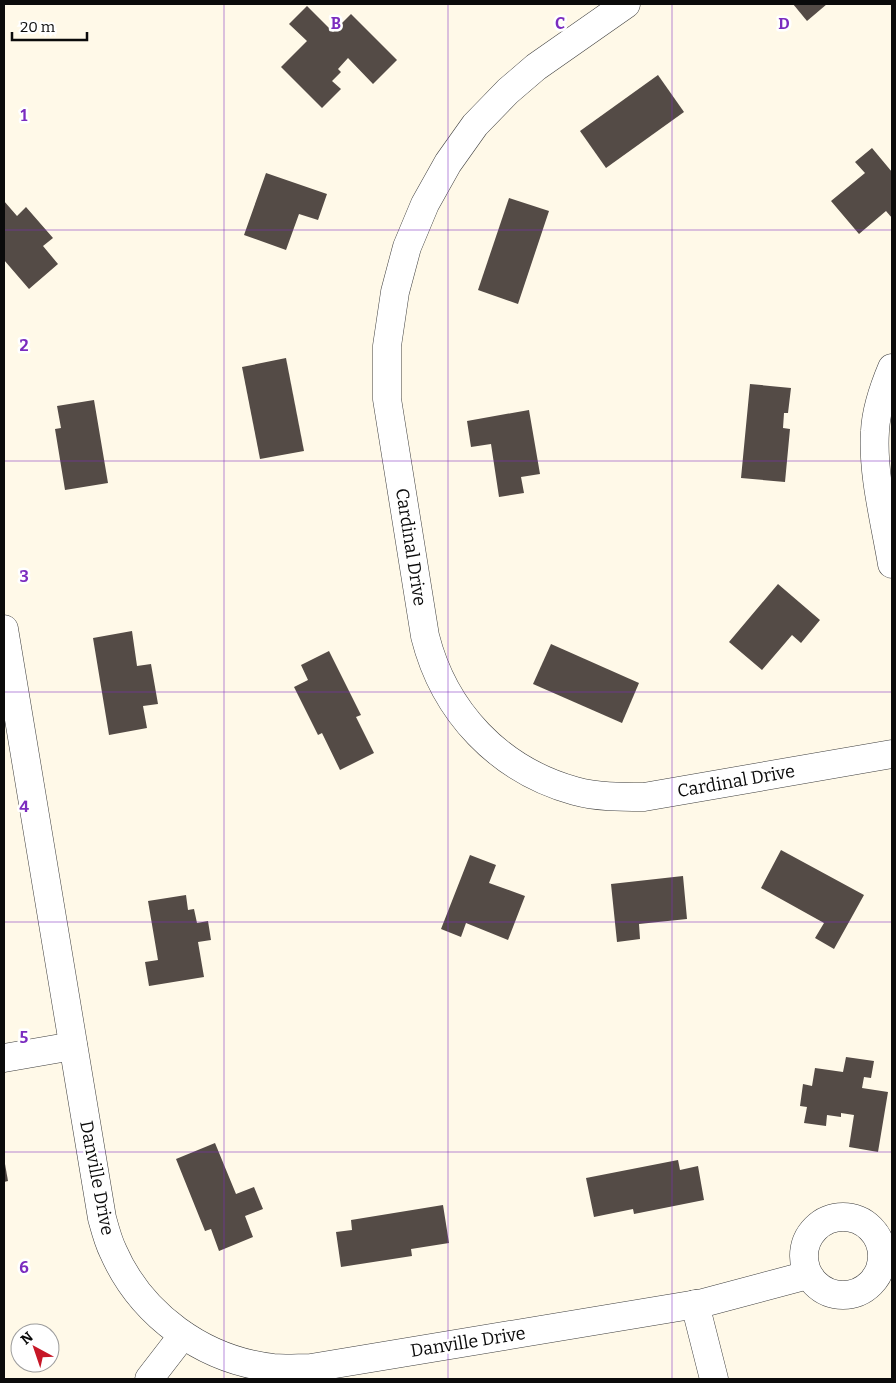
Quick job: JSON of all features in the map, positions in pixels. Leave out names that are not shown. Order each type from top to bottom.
[{"type":"street","name":"Cardinal Drive","points":[[626,4],[536,67],[508,91],[475,125],[448,163],[425,204],[407,248],[394,292],[387,346],[387,399],[428,651],[442,684],[461,715],[485,742],[513,764],[545,781],[576,791],[612,797],[644,797],[892,754]]},
{"type":"street","points":[[892,368],[884,389],[875,429],[874,460],[892,564]]},
{"type":"street","name":"Danville Drive","points":[[5,644],[102,1218],[113,1251],[131,1284],[155,1312],[183,1335],[208,1350],[237,1361],[274,1368],[311,1368],[695,1304],[808,1275]]},
{"type":"street","points":[[4,1058],[73,1046]]},
{"type":"street","points":[[695,1304],[714,1379]]},
{"type":"street","points":[[149,1379],[183,1335]]},
{"type":"building","points":[[793,4],[827,4],[807,21]]},
{"type":"building","points":[[307,6],[333,32],[351,14],[397,60],[373,84],[348,58],[338,69],[341,72],[332,81],[341,89],[322,108],[281,67],[307,41],[289,24]]},
{"type":"building","points":[[658,75],[684,112],[606,168],[580,131]]},
{"type":"building","points":[[872,148],[892,172],[892,218],[886,211],[859,234],[831,201],[865,173],[855,162]]},
{"type":"building","points":[[266,173],[327,194],[318,220],[299,214],[286,250],[244,235]]},
{"type":"building","points":[[509,198],[549,211],[518,304],[478,290]]},
{"type":"building","points":[[4,201],[17,216],[26,207],[53,238],[43,246],[58,264],[29,289],[4,260]]},
{"type":"building","points":[[286,358],[304,451],[260,459],[242,367]]},
{"type":"building","points":[[750,384],[791,388],[788,413],[784,413],[783,428],[790,429],[785,482],[741,478]]},
{"type":"building","points":[[94,400],[108,483],[65,490],[55,429],[61,428],[57,406]]},
{"type":"building","points":[[529,410],[540,474],[521,477],[524,493],[499,497],[491,444],[471,447],[467,421]]},
{"type":"building","points":[[778,584],[820,620],[801,643],[792,635],[762,670],[729,642]]},
{"type":"building","points":[[132,631],[137,666],[151,664],[158,704],[143,706],[147,728],[109,735],[93,638]]},
{"type":"building","points":[[551,644],[639,683],[622,723],[533,684]]},
{"type":"building","points":[[329,651],[361,715],[356,717],[374,753],[340,770],[322,733],[318,735],[294,687],[308,680],[301,665]]},
{"type":"building","points":[[781,850],[864,895],[834,949],[815,938],[824,923],[761,888]]},
{"type":"building","points":[[470,855],[496,865],[489,883],[525,896],[508,940],[466,923],[461,937],[441,929]]},
{"type":"building","points":[[683,876],[687,919],[639,924],[640,939],[617,942],[611,884]]},
{"type":"building","points":[[186,895],[188,910],[194,909],[197,923],[208,921],[211,940],[198,942],[204,977],[149,986],[145,962],[158,960],[148,901]]},
{"type":"building","points":[[846,1057],[874,1061],[871,1078],[864,1077],[862,1088],[888,1092],[878,1152],[849,1147],[854,1115],[841,1113],[841,1117],[827,1115],[826,1126],[804,1123],[807,1107],[800,1106],[803,1084],[812,1086],[815,1068],[843,1072]]},
{"type":"building","points":[[215,1143],[236,1194],[254,1187],[263,1209],[245,1216],[253,1237],[219,1251],[211,1229],[205,1231],[176,1159]]},
{"type":"building","points":[[678,1160],[680,1170],[698,1166],[704,1200],[634,1214],[633,1209],[594,1217],[586,1178]]},
{"type":"building","points":[[4,1164],[8,1181],[4,1182]]},
{"type":"building","points":[[443,1205],[449,1243],[411,1249],[412,1256],[341,1267],[336,1232],[352,1230],[351,1220]]}]
